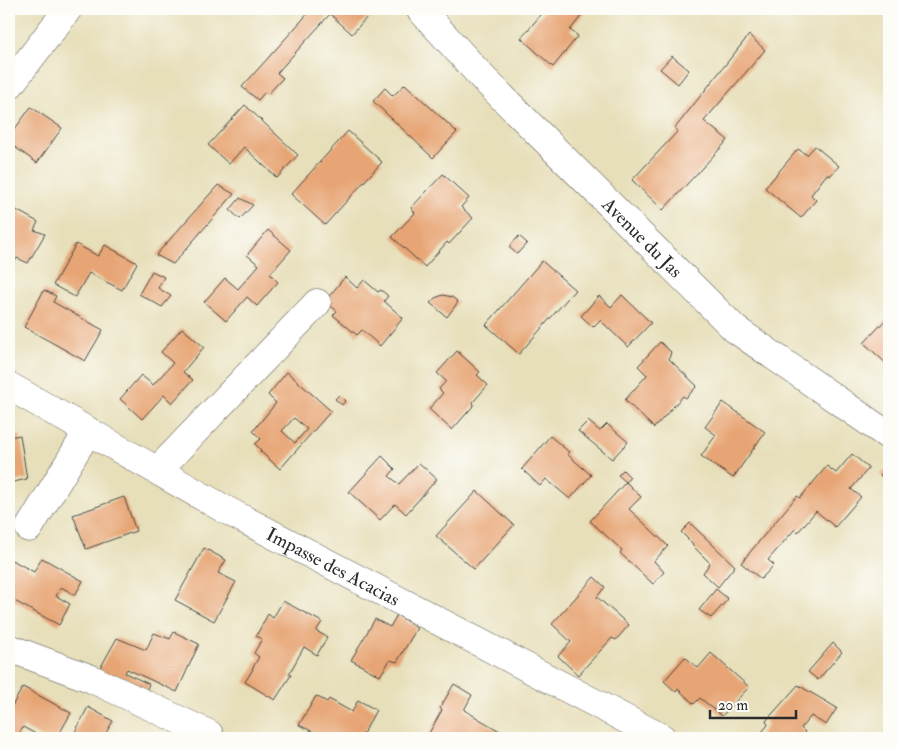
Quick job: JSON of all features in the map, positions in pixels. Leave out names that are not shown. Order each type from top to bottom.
[{"type":"street","points":[[9,86],[68,9]]},
{"type":"street","name":"Avenue du Jas","points":[[420,9],[483,78],[735,329],[889,436]]},
{"type":"street","points":[[158,470],[317,303]]},
{"type":"street","name":"Impasse des Acacias","points":[[9,386],[226,510],[662,738]]},
{"type":"street","points":[[29,528],[88,431]]},
{"type":"street","points":[[9,648],[92,679],[210,734],[208,738]]},
{"type":"building","points":[[312,9],[374,9],[352,34],[330,14],[277,73],[283,78],[268,94],[265,92],[258,100],[242,87]]},
{"type":"building","points":[[546,9],[587,9],[570,30],[578,36],[553,67],[521,38]]},
{"type":"building","points":[[749,35],[765,50],[704,121],[728,140],[663,210],[632,180],[677,132],[675,128]]},
{"type":"building","points":[[672,56],[689,70],[678,84],[660,69]]},
{"type":"building","points":[[405,84],[457,132],[433,158],[373,101],[385,88],[393,96]]},
{"type":"building","points":[[245,105],[298,155],[277,178],[244,147],[229,164],[208,145]]},
{"type":"building","points":[[31,107],[62,128],[37,163],[9,143],[9,137]]},
{"type":"building","points":[[348,131],[382,162],[325,225],[291,194]]},
{"type":"building","points":[[815,146],[839,166],[830,176],[827,174],[811,195],[816,200],[801,218],[765,188],[798,149],[807,155]]},
{"type":"building","points":[[443,174],[469,198],[461,207],[473,218],[449,244],[447,242],[425,267],[392,237],[415,213],[411,208]]},
{"type":"building","points":[[218,185],[234,194],[173,264],[156,255]]},
{"type":"building","points":[[240,198],[253,205],[240,219],[230,210]]},
{"type":"building","points":[[9,206],[38,222],[34,230],[45,234],[28,263],[17,258],[15,261],[9,258]]},
{"type":"building","points":[[268,230],[291,250],[270,274],[278,282],[257,306],[247,297],[226,321],[204,302],[225,278],[238,289],[259,265],[247,255]]},
{"type":"building","points":[[519,236],[527,243],[517,254],[509,247]]},
{"type":"building","points":[[76,244],[98,256],[105,245],[137,263],[122,290],[89,273],[75,297],[53,285]]},
{"type":"building","points":[[542,261],[575,290],[519,354],[486,325]]},
{"type":"building","points":[[152,271],[164,277],[158,288],[171,296],[162,307],[139,294]]},
{"type":"building","points":[[345,277],[357,288],[364,280],[378,292],[381,290],[388,296],[384,301],[403,318],[380,346],[362,330],[357,335],[333,315],[337,311],[325,301]]},
{"type":"building","points":[[44,290],[56,296],[53,302],[103,330],[85,361],[24,327]]},
{"type":"building","points":[[443,295],[452,297],[458,302],[447,317],[430,303],[435,298]]},
{"type":"building","points":[[622,295],[651,323],[628,347],[600,320],[593,327],[581,316],[599,296],[611,307]]},
{"type":"building","points":[[889,318],[889,366],[864,343]]},
{"type":"building","points":[[182,328],[204,347],[183,372],[193,380],[172,403],[164,395],[142,419],[120,399],[141,375],[153,385],[173,363],[161,352]]},
{"type":"building","points":[[660,342],[671,352],[669,359],[697,386],[686,398],[683,396],[654,428],[625,400],[647,375],[638,366]]},
{"type":"building","points":[[457,351],[480,372],[477,375],[488,385],[473,402],[474,405],[452,430],[429,409],[443,393],[439,389],[446,381],[437,373]]},
{"type":"building","points":[[287,372],[331,411],[280,469],[255,444],[261,439],[253,431],[276,403],[268,395]],"holes":[[[294,418],[307,429],[295,443],[282,431]]]},
{"type":"building","points":[[339,395],[345,401],[342,405],[335,399]]},
{"type":"building","points":[[723,402],[765,432],[733,478],[701,456],[716,435],[705,427]]},
{"type":"building","points":[[588,421],[600,431],[607,424],[628,442],[612,459],[578,431]]},
{"type":"building","points":[[20,435],[27,479],[9,483],[9,437]]},
{"type":"building","points":[[550,436],[569,452],[567,454],[591,475],[570,499],[546,479],[540,486],[522,469]]},
{"type":"building","points":[[852,454],[869,468],[851,489],[861,497],[835,527],[816,511],[798,532],[795,529],[768,560],[774,565],[761,579],[741,563],[797,496],[800,498],[827,466],[836,473]]},
{"type":"building","points":[[382,456],[395,469],[389,476],[399,484],[419,463],[437,479],[406,514],[395,504],[380,520],[349,492]]},
{"type":"building","points":[[888,468],[889,470],[889,483],[880,475]]},
{"type":"building","points":[[623,470],[630,477],[626,482],[618,475]]},
{"type":"building","points":[[626,482],[641,497],[629,509],[668,546],[654,561],[664,572],[653,584],[620,553],[622,550],[590,521]]},
{"type":"building","points":[[477,491],[514,525],[474,569],[436,536]]},
{"type":"building","points":[[124,497],[136,531],[86,549],[73,515]]},
{"type":"building","points":[[690,523],[735,566],[718,587],[703,573],[710,563],[681,532]]},
{"type":"building","points":[[204,548],[226,560],[218,573],[236,582],[214,621],[175,600]]},
{"type":"building","points":[[42,558],[83,581],[75,595],[61,587],[56,596],[70,604],[59,625],[9,598],[9,567],[12,560],[34,572]]},
{"type":"building","points":[[594,577],[605,587],[597,597],[629,625],[616,640],[612,638],[578,675],[558,656],[571,642],[552,624]]},
{"type":"building","points":[[716,589],[728,599],[711,618],[699,610]]},
{"type":"building","points":[[283,601],[322,622],[316,631],[327,637],[317,655],[304,647],[289,674],[291,675],[275,700],[245,682],[259,657],[254,653],[262,639],[256,636],[268,614],[273,618]]},
{"type":"building","points":[[397,615],[417,628],[397,662],[390,660],[380,676],[351,660],[375,619],[390,627]]},
{"type":"building","points":[[174,632],[199,644],[177,692],[127,669],[125,673],[149,684],[145,693],[98,672],[117,638],[146,650],[154,633],[170,639]]},
{"type":"building","points":[[833,643],[842,652],[818,680],[808,672]]},
{"type":"building","points":[[711,653],[749,687],[722,716],[700,698],[694,704],[678,689],[676,692],[664,681],[685,657],[698,668]]},
{"type":"building","points":[[454,684],[472,695],[464,710],[508,736],[507,738],[434,738],[428,735],[442,710],[440,708]]},
{"type":"building","points":[[798,685],[837,708],[826,725],[811,716],[801,728],[805,732],[800,738],[766,738],[760,734],[768,725],[766,721]]},
{"type":"building","points":[[23,687],[71,713],[57,738],[43,738],[23,727],[17,738],[9,738],[9,711]]},
{"type":"building","points":[[316,696],[327,702],[329,699],[352,712],[358,700],[376,710],[361,738],[326,738],[299,725]]},
{"type":"building","points":[[88,707],[113,721],[103,738],[72,738]]}]
